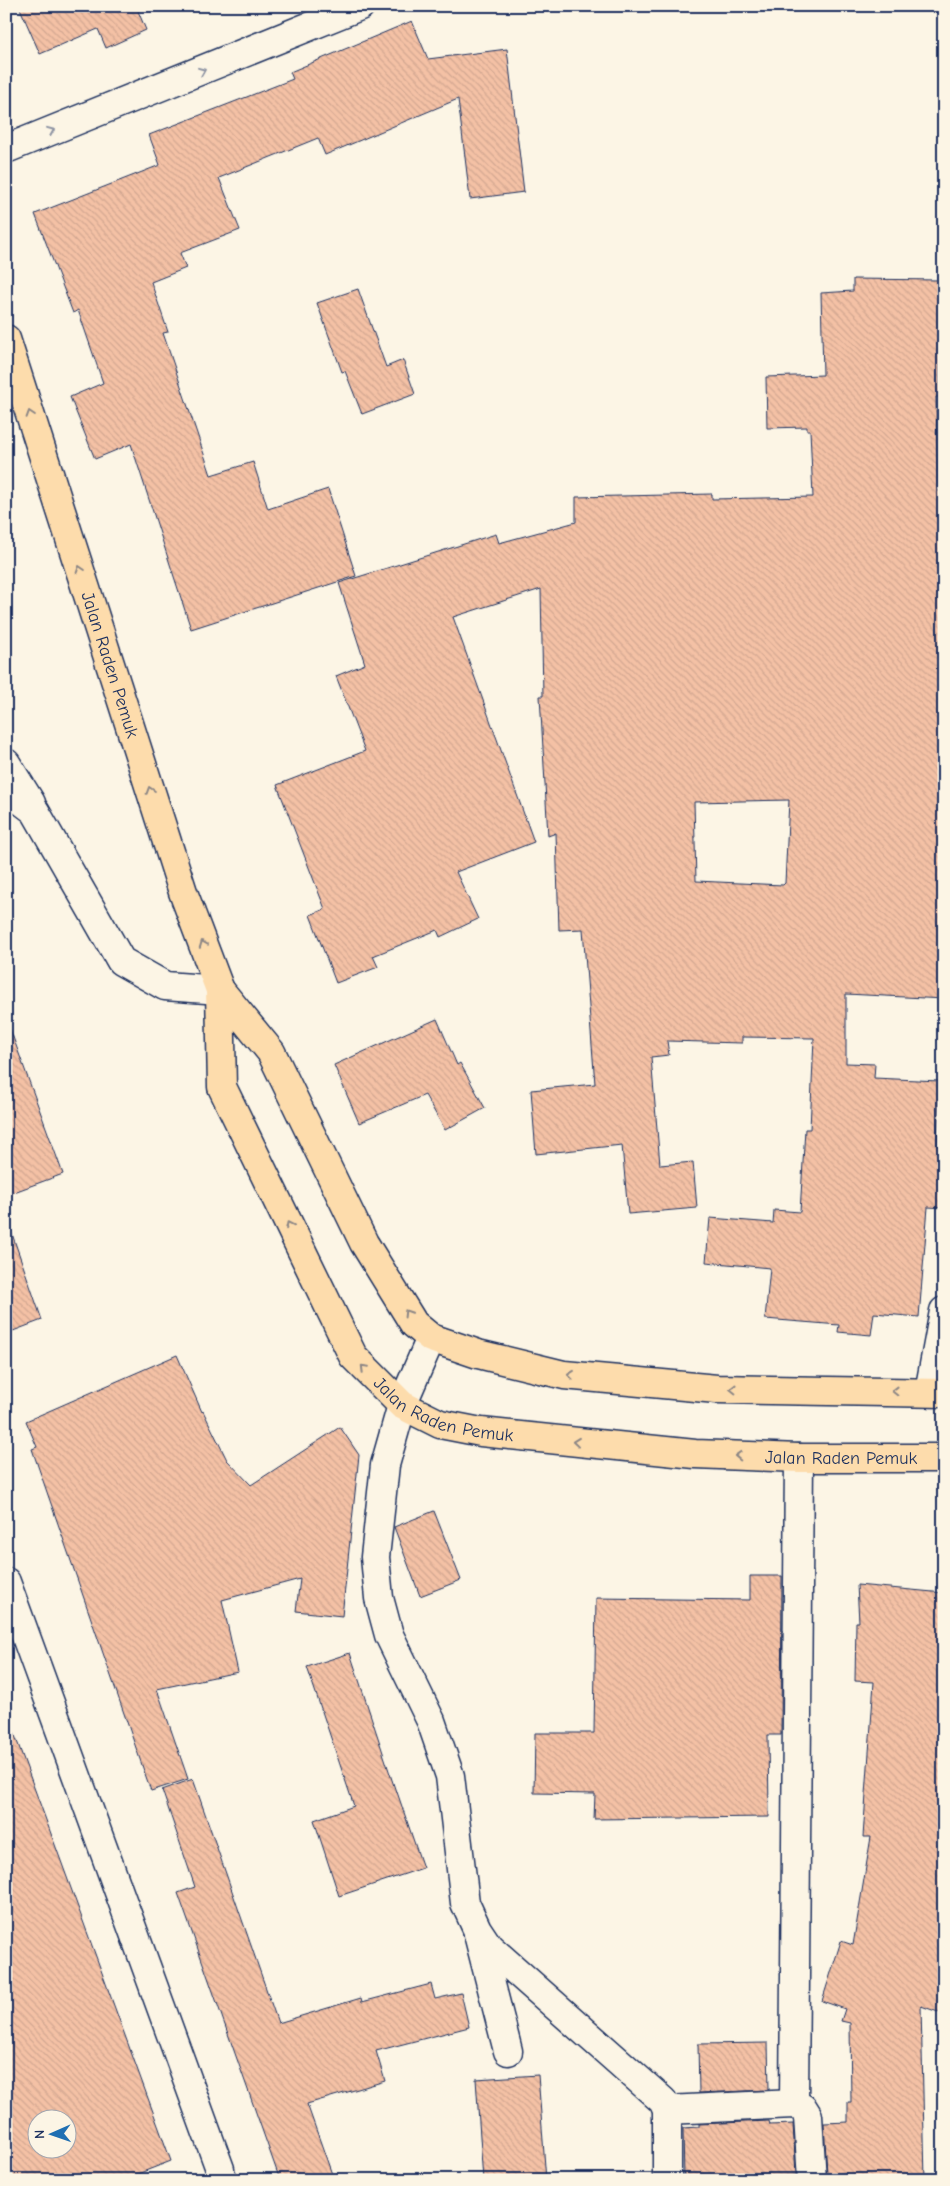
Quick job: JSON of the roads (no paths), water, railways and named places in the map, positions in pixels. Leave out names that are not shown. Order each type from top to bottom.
[{"type":"highway","name":"Jalan Raden Pemuk","points":[[6,339],[183,892],[220,990],[271,1052],[364,1243],[414,1324],[431,1338],[478,1354],[564,1375],[717,1389],[936,1392]]},
{"type":"highway","name":"Jalan Raden Pemuk","points":[[220,990],[222,1087],[353,1356],[402,1405],[440,1424],[481,1432],[695,1454],[799,1458],[944,1458]]},
{"type":"street","points":[[6,149],[360,6]]},
{"type":"street","points":[[6,763],[36,811],[121,961],[165,986],[220,990]]},
{"type":"street","points":[[6,789],[36,811]]},
{"type":"street","points":[[936,1392],[944,1311]]},
{"type":"street","points":[[431,1338],[402,1405],[384,1474],[375,1557],[379,1598],[389,1634],[431,1721],[450,1776],[466,1903],[476,1929],[508,2051]]},
{"type":"street","points":[[794,2104],[799,1458]]},
{"type":"street","points":[[6,1582],[220,2169],[221,2180]]},
{"type":"street","points":[[476,1929],[489,1947],[663,2101],[667,2110],[667,2180]]},
{"type":"street","points":[[667,2110],[794,2104],[803,2108],[808,2116],[812,2180]]}]
